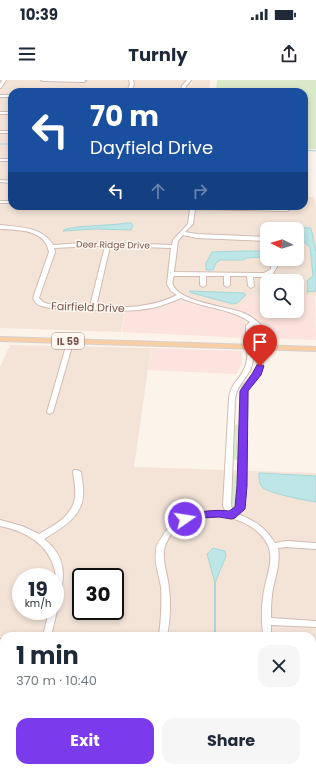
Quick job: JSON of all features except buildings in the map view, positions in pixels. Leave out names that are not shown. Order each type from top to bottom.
[{"type":"main road","name":"IL 59","points":[[0,334],[72,339]]},
{"type":"main road","name":"IL 59","points":[[0,339],[72,339],[249,344],[316,349]]},
{"type":"main road","name":"IL 59","points":[[260,345],[316,344]]},
{"type":"street","points":[[0,87],[4,80]]},
{"type":"street","points":[[43,80],[84,81]]},
{"type":"street","points":[[192,210],[190,224],[175,241],[171,274],[171,289],[180,296],[241,314],[258,325],[260,366],[256,375],[244,391],[240,509],[231,515]]},
{"type":"street","points":[[0,228],[30,231],[46,238],[52,247]]},
{"type":"street","points":[[181,233],[197,236],[260,239]]},
{"type":"street","name":"Deer Ridge Drive","points":[[52,247],[81,244],[174,247]]},
{"type":"street","points":[[93,307],[108,245]]},
{"type":"street","name":"Fairfield Drive","points":[[52,247],[52,252],[36,296],[38,302],[48,306],[141,309],[165,305],[180,296]]},
{"type":"street","points":[[171,274],[260,275]]},
{"type":"street","points":[[203,275],[203,284]]},
{"type":"street","points":[[227,275],[227,285]]},
{"type":"street","points":[[250,276],[251,286]]},
{"type":"street","points":[[231,515],[227,506],[233,391],[238,381],[248,369],[249,326],[253,322]]},
{"type":"street","points":[[50,412],[72,339]]},
{"type":"street","points":[[231,418],[243,419]]},
{"type":"street","points":[[230,467],[242,468]]},
{"type":"street","points":[[39,538],[65,522],[72,514],[79,498],[77,472]]},
{"type":"street","points":[[163,632],[166,607],[165,582],[160,557],[160,546],[165,536],[173,526],[185,519],[202,514],[219,513],[231,515],[248,521],[260,528],[273,546],[275,557],[269,586],[266,620],[267,632]]},
{"type":"street","points":[[0,523],[21,528],[39,538],[51,551],[58,568]]},
{"type":"street","points":[[273,546],[286,544],[316,546]]},
{"type":"street","points":[[48,632],[51,620]]},
{"type":"street","points":[[266,620],[316,624]]},
{"type":"shaded area","points":[[0,80],[210,80],[209,88],[8,88],[8,210],[308,210],[308,197],[314,197],[316,207],[316,296],[304,295],[304,274],[260,274],[260,294],[253,294],[237,310],[229,312],[181,299],[160,308],[125,310],[121,332],[0,328]]},
{"type":"shaded area","points":[[253,294],[260,294],[260,318],[304,318],[304,295],[315,296],[316,340],[261,338],[260,324],[250,314],[237,310]]},
{"type":"shaded area","points":[[181,299],[242,317],[247,325],[248,338],[122,332],[125,310],[160,308]]},
{"type":"shaded area","points":[[10,345],[151,348],[134,467],[316,473],[316,632],[0,632],[0,367]]},
{"type":"shaded area","points":[[151,348],[242,351],[242,364],[236,374],[148,370]]},
{"type":"green space","points":[[217,80],[316,80],[316,149],[308,149],[308,88],[216,88]]},
{"type":"green space","points":[[236,424],[239,426],[238,459],[236,460],[233,459],[234,427]]},
{"type":"green space","points":[[236,474],[238,475],[236,507],[233,508],[230,506],[233,476]]},
{"type":"water","points":[[131,223],[133,225],[131,230],[96,229],[63,231],[73,228]]},
{"type":"water","points":[[304,228],[311,228],[316,252],[316,291],[307,292],[307,281],[313,276],[310,247],[305,243]]},
{"type":"water","points":[[260,251],[260,257],[247,258],[243,260],[220,260],[216,263],[213,270],[206,270],[206,263],[212,252]]},
{"type":"water","points":[[189,291],[244,293],[246,295],[237,303],[233,304]]},
{"type":"water","points":[[259,473],[316,476],[316,502],[288,496],[263,488]]},
{"type":"water","points":[[213,548],[225,551],[226,556],[215,583],[207,554]]},
{"type":"waterway","points":[[0,144],[8,144]]},
{"type":"waterway","points":[[308,150],[316,151]]},
{"type":"waterway","points":[[215,583],[215,632]]},
{"type":"route","points":[[185,519],[202,514],[219,513],[231,515],[240,509],[242,486],[244,391],[256,375],[260,366]]}]
